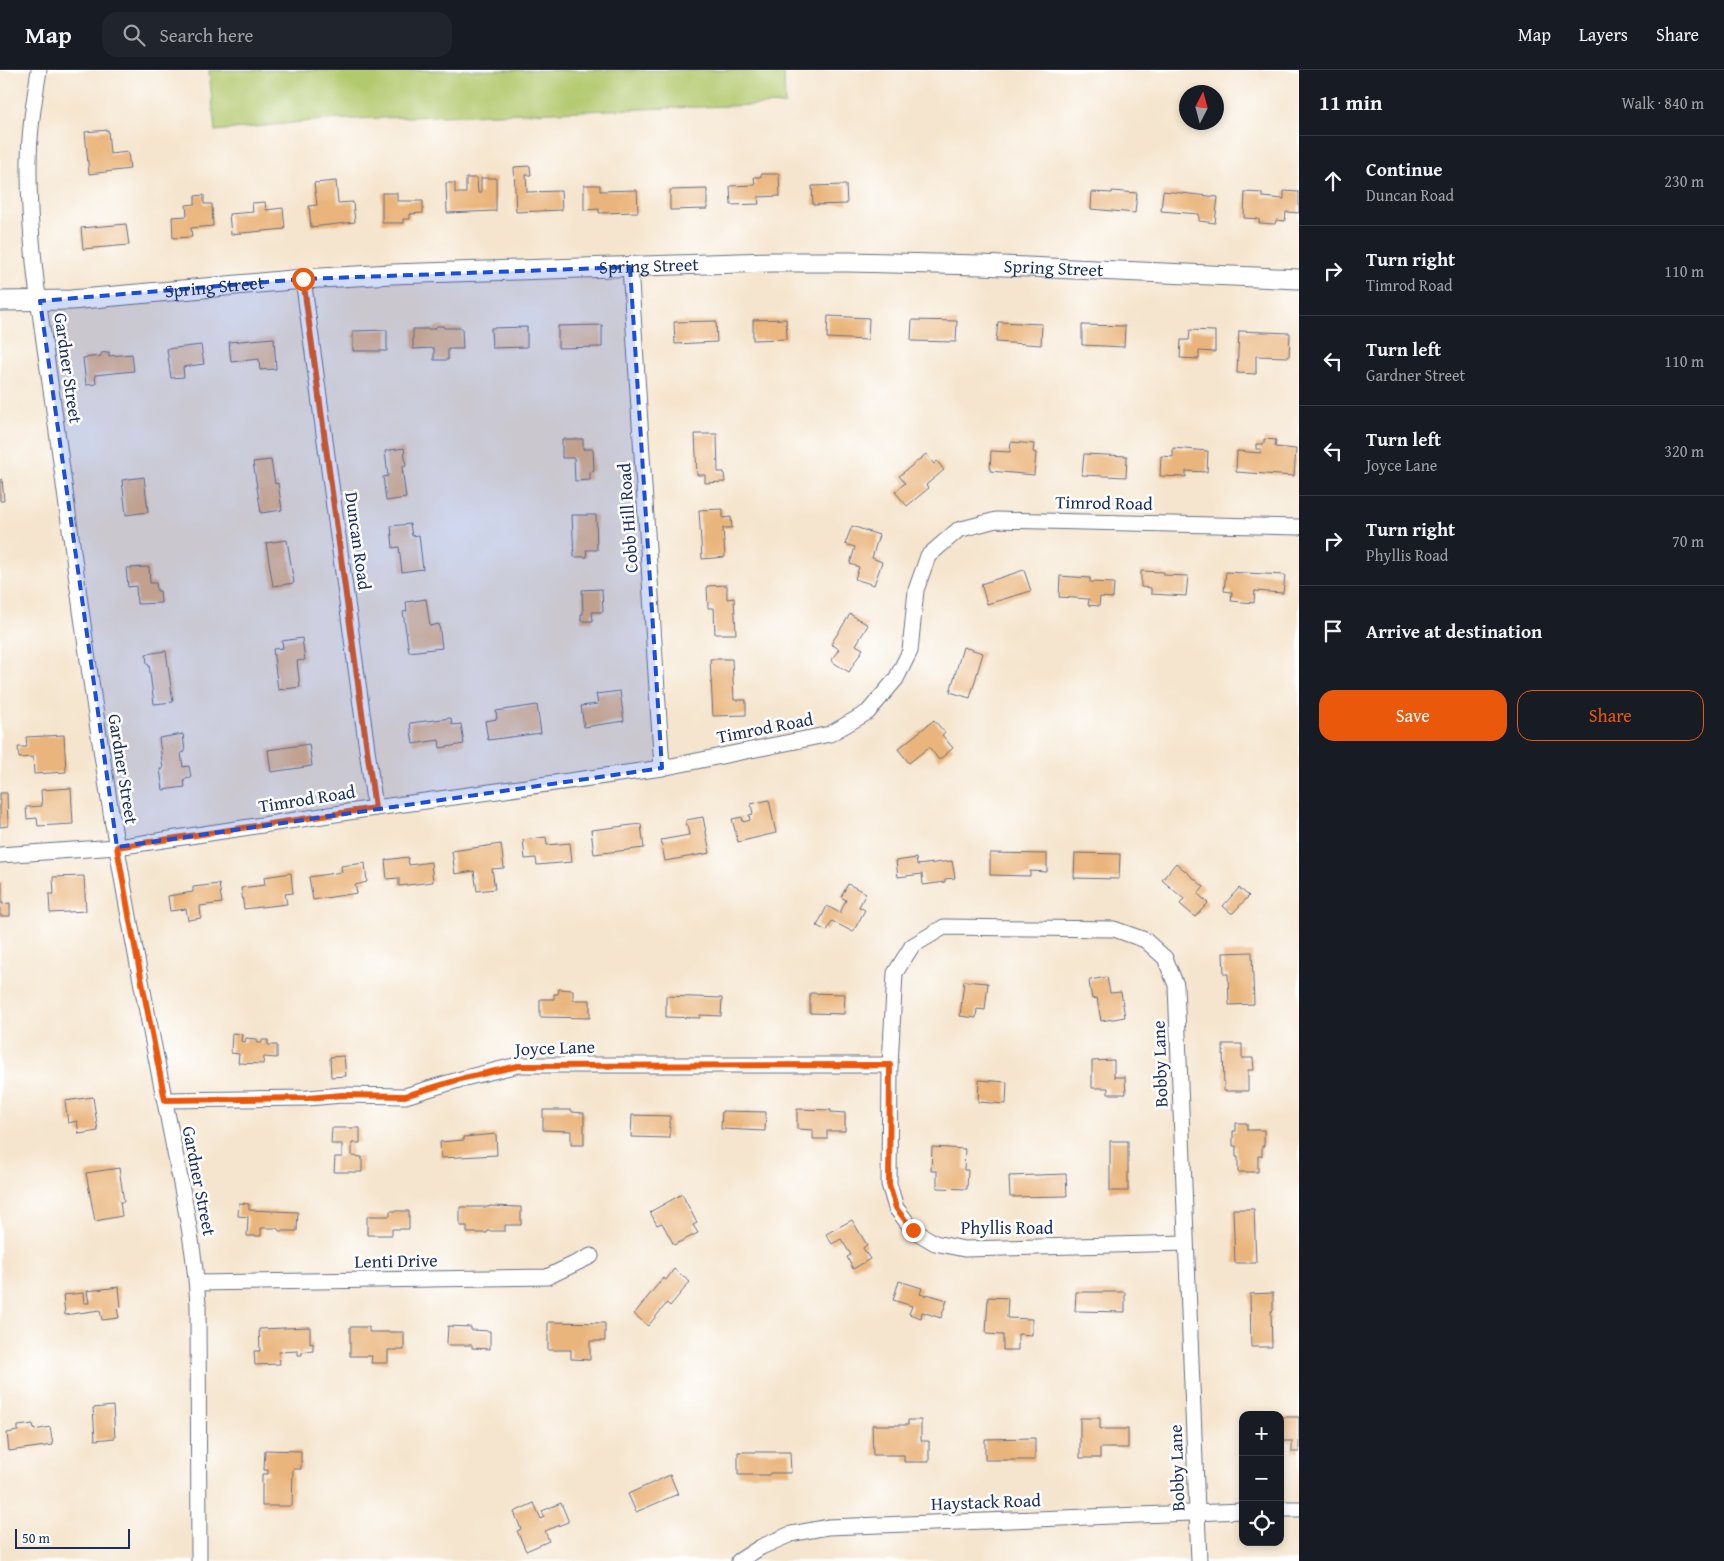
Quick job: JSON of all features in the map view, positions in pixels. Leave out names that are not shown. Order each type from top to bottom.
[{"type":"street","name":"Gardner Street","points":[[39,70],[29,163],[32,231],[40,301],[93,698],[133,939],[187,1213],[197,1283],[199,1561]]},
{"type":"street","name":"Spring Street","points":[[0,302],[177,291],[303,279],[772,262],[991,266],[1299,279]]},
{"type":"street","name":"Cobb Hill Road","points":[[630,266],[662,768]]},
{"type":"street","name":"Duncan Road","points":[[303,279],[375,808]]},
{"type":"street","name":"Timrod Road","points":[[0,856],[117,847],[375,808],[662,768],[830,734],[868,712],[896,679],[910,651],[916,590],[928,556],[958,530],[996,520],[1299,527]]},
{"type":"street","name":"Bobby Lane","points":[[890,1065],[895,973],[912,946],[944,927],[1114,929],[1145,940],[1165,958],[1176,985],[1199,1561]]},
{"type":"street","name":"Joyce Lane","points":[[165,1100],[308,1098],[342,1095],[405,1096],[464,1078],[518,1066],[890,1065]]},
{"type":"street","name":"Phyllis Road","points":[[890,1065],[889,1184],[896,1208],[913,1230],[935,1243],[964,1249],[1186,1243]]},
{"type":"street","name":"Lenti Drive","points":[[197,1283],[547,1277],[591,1256]]},
{"type":"street","points":[[1284,1509],[1299,1508]]},
{"type":"street","name":"Haystack Road","points":[[739,1561],[761,1547],[792,1534],[828,1527],[1239,1511]]},
{"type":"highlighted area","points":[[630,267],[662,768],[117,847],[40,301],[303,279]]},
{"type":"green space","points":[[209,70],[784,70],[785,104],[323,120],[215,131]]},
{"type":"building","points":[[108,130],[110,154],[128,152],[130,169],[89,174],[85,132]]},
{"type":"building","points":[[530,166],[531,175],[526,175],[527,192],[561,191],[562,210],[516,212],[514,167]]},
{"type":"building","points":[[761,174],[779,174],[780,196],[758,197],[759,204],[731,205],[730,186],[755,185],[754,177],[761,177]]},
{"type":"building","points":[[466,178],[477,178],[478,193],[481,193],[481,178],[496,178],[496,211],[447,213],[446,183],[455,183],[455,193],[466,193]]},
{"type":"building","points":[[336,181],[338,203],[353,202],[355,222],[311,227],[309,206],[317,205],[314,183]]},
{"type":"building","points":[[584,185],[600,185],[600,191],[637,190],[638,212],[599,213],[599,209],[584,210]]},
{"type":"building","points":[[846,185],[847,204],[813,205],[812,186]]},
{"type":"building","points":[[707,189],[707,209],[670,210],[670,190]]},
{"type":"building","points":[[1112,191],[1137,193],[1135,213],[1091,209],[1092,192],[1112,193]]},
{"type":"building","points":[[1163,191],[1218,197],[1215,223],[1199,221],[1199,214],[1161,211]]},
{"type":"building","points":[[1284,191],[1299,192],[1299,213],[1286,212],[1285,221],[1276,220],[1275,224],[1259,223],[1259,219],[1244,218],[1245,192],[1262,193],[1262,197],[1284,199]]},
{"type":"building","points":[[382,193],[397,193],[397,201],[423,201],[423,213],[410,214],[410,219],[403,219],[403,223],[382,223]]},
{"type":"building","points":[[204,195],[204,204],[212,204],[213,226],[191,228],[192,237],[173,238],[172,217],[187,216],[186,205],[195,204],[195,196]]},
{"type":"building","points":[[265,202],[266,210],[283,208],[285,229],[231,234],[229,214],[253,212],[252,203]]},
{"type":"building","points":[[126,224],[129,245],[83,249],[81,228]]},
{"type":"building","points":[[828,316],[869,318],[868,340],[827,338]]},
{"type":"building","points":[[786,319],[787,339],[753,340],[753,320]]},
{"type":"building","points":[[912,320],[957,321],[956,342],[911,341]]},
{"type":"building","points":[[716,321],[717,342],[675,344],[674,322]]},
{"type":"building","points":[[998,322],[1042,324],[1041,345],[996,342]]},
{"type":"building","points":[[602,325],[602,347],[558,348],[558,326]]},
{"type":"building","points":[[1082,325],[1125,326],[1124,347],[1082,345]]},
{"type":"building","points":[[437,326],[462,328],[463,349],[448,349],[448,360],[434,360],[434,348],[413,349],[413,329],[434,329]]},
{"type":"building","points":[[527,327],[527,347],[492,348],[491,328]]},
{"type":"building","points":[[387,330],[387,351],[353,351],[353,331]]},
{"type":"building","points":[[1190,330],[1215,331],[1215,352],[1199,351],[1199,359],[1180,358],[1181,340],[1189,340]]},
{"type":"building","points":[[1239,331],[1290,333],[1289,357],[1256,356],[1256,374],[1237,373]]},
{"type":"building","points":[[274,338],[276,369],[260,370],[259,359],[231,362],[229,342]]},
{"type":"building","points":[[201,345],[204,364],[183,367],[184,377],[171,378],[167,349]]},
{"type":"building","points":[[109,352],[109,356],[132,354],[134,371],[95,375],[96,384],[86,385],[83,358],[101,356],[101,353]]},
{"type":"building","points":[[695,434],[717,434],[718,472],[724,472],[725,482],[705,483],[705,475],[697,475]]},
{"type":"building","points":[[562,439],[583,439],[583,449],[593,449],[594,471],[590,472],[590,480],[575,481],[574,458],[562,458]]},
{"type":"building","points":[[1264,439],[1276,440],[1275,447],[1296,449],[1294,476],[1236,472],[1237,451],[1260,453],[1261,449],[1256,449],[1256,444],[1264,444]]},
{"type":"building","points":[[1011,442],[1034,444],[1033,452],[1036,453],[1034,475],[990,471],[991,451],[1010,452]]},
{"type":"building","points":[[404,448],[406,466],[402,467],[406,498],[386,501],[383,477],[388,476],[385,451]]},
{"type":"building","points":[[1173,448],[1208,451],[1207,472],[1186,471],[1186,477],[1160,476],[1161,456],[1173,457]]},
{"type":"building","points":[[926,454],[934,464],[937,461],[944,470],[926,485],[929,488],[907,506],[895,492],[905,483],[899,476]]},
{"type":"building","points":[[1084,454],[1127,456],[1126,477],[1082,475]]},
{"type":"building","points":[[271,460],[275,484],[278,483],[282,510],[261,513],[253,462]]},
{"type":"building","points":[[144,477],[148,512],[126,515],[122,480]]},
{"type":"building","points":[[2,479],[4,501],[0,501],[0,480]]},
{"type":"building","points":[[723,509],[723,518],[731,517],[732,528],[723,528],[725,557],[702,559],[699,510]]},
{"type":"building","points":[[572,515],[596,515],[597,550],[586,550],[587,557],[574,557]]},
{"type":"building","points":[[410,524],[412,536],[419,535],[423,569],[402,572],[399,547],[393,548],[391,526]]},
{"type":"building","points":[[852,526],[879,535],[872,558],[882,562],[874,585],[855,579],[859,567],[850,564],[855,547],[845,544]]},
{"type":"building","points":[[287,540],[294,583],[273,586],[266,543]]},
{"type":"building","points":[[149,567],[150,583],[156,583],[157,591],[160,591],[161,603],[137,604],[136,586],[128,587],[126,568]]},
{"type":"building","points":[[1024,570],[1031,591],[987,604],[981,584]]},
{"type":"building","points":[[1141,571],[1164,572],[1164,575],[1188,576],[1186,596],[1151,594],[1151,588],[1141,587]]},
{"type":"building","points":[[1226,572],[1285,575],[1283,593],[1255,591],[1254,603],[1231,601],[1232,592],[1224,591]]},
{"type":"building","points":[[1060,576],[1090,578],[1090,582],[1114,583],[1113,598],[1100,597],[1099,606],[1088,605],[1089,599],[1059,597]]},
{"type":"building","points":[[727,585],[727,599],[734,598],[736,634],[715,634],[714,608],[708,608],[707,586]]},
{"type":"building","points":[[602,589],[603,612],[592,612],[593,621],[581,621],[581,614],[583,614],[582,590]]},
{"type":"building","points":[[426,599],[430,626],[439,624],[442,648],[409,652],[403,612],[407,611],[406,602]]},
{"type":"building","points":[[850,614],[868,625],[856,645],[863,649],[849,672],[831,661],[839,649],[831,644]]},
{"type":"building","points":[[302,638],[305,660],[297,661],[300,687],[278,690],[273,649],[283,648],[282,641]]},
{"type":"building","points":[[963,647],[983,653],[970,698],[950,692]]},
{"type":"building","points":[[166,651],[173,702],[154,704],[146,654]]},
{"type":"building","points":[[710,659],[732,659],[734,700],[746,700],[746,715],[713,716]]},
{"type":"building","points":[[620,691],[624,721],[584,727],[581,706],[598,704],[596,694]]},
{"type":"building","points":[[537,705],[541,733],[488,740],[485,721],[497,719],[496,711]]},
{"type":"building","points":[[451,718],[452,725],[461,724],[464,744],[440,748],[439,740],[413,744],[410,723]]},
{"type":"building","points":[[934,720],[945,733],[942,735],[953,748],[939,760],[929,747],[909,763],[898,749]]},
{"type":"building","points":[[183,734],[185,752],[181,753],[183,767],[189,766],[191,778],[184,779],[185,787],[163,790],[160,769],[163,769],[159,738]]},
{"type":"building","points":[[64,735],[66,772],[34,774],[33,757],[19,758],[18,747],[27,747],[26,737]]},
{"type":"building","points":[[309,744],[312,766],[271,772],[268,750]]},
{"type":"building","points":[[71,788],[73,824],[38,826],[37,818],[27,819],[26,807],[42,806],[41,790]]},
{"type":"building","points":[[0,793],[7,793],[8,826],[0,827]]},
{"type":"building","points":[[769,800],[776,833],[738,842],[732,819],[742,817],[743,822],[750,820],[749,815],[753,814],[751,804]]},
{"type":"building","points":[[703,817],[710,853],[665,861],[661,840],[689,835],[686,820]]},
{"type":"building","points":[[641,824],[644,848],[594,854],[591,830]]},
{"type":"building","points":[[546,837],[547,845],[570,843],[572,862],[537,865],[536,858],[525,859],[523,840]]},
{"type":"building","points":[[501,844],[504,868],[492,869],[495,889],[477,891],[474,871],[455,874],[452,851]]},
{"type":"building","points":[[990,853],[1047,854],[1047,872],[1030,871],[1030,876],[990,875]]},
{"type":"building","points":[[1075,853],[1120,854],[1119,879],[1074,878]]},
{"type":"building","points":[[408,857],[409,865],[431,862],[433,882],[399,886],[399,878],[387,879],[385,860]]},
{"type":"building","points":[[916,858],[917,865],[952,861],[955,878],[945,879],[945,882],[923,885],[922,874],[898,877],[896,861]]},
{"type":"building","points":[[365,863],[367,882],[355,885],[357,893],[313,900],[309,877],[342,872],[341,866]]},
{"type":"building","points":[[1176,863],[1204,887],[1198,894],[1208,903],[1195,917],[1180,904],[1184,899],[1162,880]]},
{"type":"building","points":[[291,873],[293,893],[285,894],[287,904],[244,909],[241,888],[265,885],[264,877]]},
{"type":"building","points":[[84,876],[86,911],[50,913],[49,894],[54,894],[53,877]]},
{"type":"building","points":[[0,881],[2,881],[2,904],[10,903],[10,916],[0,916]]},
{"type":"building","points":[[219,884],[222,903],[200,906],[201,918],[188,920],[186,909],[170,911],[168,896],[193,892],[193,887]]},
{"type":"building","points":[[848,884],[866,893],[859,907],[865,910],[853,932],[832,921],[827,931],[817,926],[827,906],[840,913],[846,900],[841,897]]},
{"type":"building","points":[[1239,888],[1249,896],[1231,913],[1223,906]]},
{"type":"building","points":[[1252,952],[1254,1004],[1229,1005],[1228,974],[1224,974],[1223,953]]},
{"type":"building","points":[[1107,977],[1110,993],[1121,992],[1125,1017],[1101,1021],[1097,998],[1092,999],[1089,982],[1090,980]]},
{"type":"building","points":[[964,981],[988,983],[985,1010],[977,1009],[976,1018],[960,1016]]},
{"type":"building","points":[[559,989],[573,990],[573,1000],[590,1000],[590,1018],[540,1017],[540,999],[554,999],[554,994],[558,994]]},
{"type":"building","points":[[810,993],[845,994],[844,1014],[810,1013]]},
{"type":"building","points":[[666,996],[722,998],[721,1016],[700,1015],[700,1018],[666,1017]]},
{"type":"building","points":[[232,1033],[242,1034],[241,1041],[245,1042],[246,1038],[257,1039],[257,1043],[262,1043],[262,1040],[268,1040],[268,1045],[277,1045],[277,1058],[264,1057],[263,1064],[238,1063],[239,1054],[231,1053]]},
{"type":"building","points":[[1223,1044],[1242,1044],[1242,1058],[1253,1058],[1254,1070],[1248,1070],[1248,1091],[1224,1091]]},
{"type":"building","points":[[344,1056],[346,1076],[331,1077],[330,1057]]},
{"type":"building","points":[[1114,1060],[1114,1077],[1125,1077],[1126,1094],[1108,1094],[1108,1088],[1092,1088],[1092,1061]]},
{"type":"building","points":[[979,1080],[1007,1082],[1006,1104],[978,1102]]},
{"type":"building","points":[[93,1097],[98,1131],[79,1134],[77,1121],[68,1123],[65,1101]]},
{"type":"building","points":[[797,1109],[831,1110],[831,1112],[845,1113],[845,1131],[827,1131],[827,1139],[813,1139],[813,1130],[797,1129]]},
{"type":"building","points":[[543,1110],[572,1110],[572,1112],[584,1113],[584,1145],[571,1145],[571,1131],[543,1130]]},
{"type":"building","points":[[722,1111],[766,1112],[765,1131],[721,1129]]},
{"type":"building","points":[[632,1115],[670,1116],[670,1138],[631,1137]]},
{"type":"building","points":[[1236,1123],[1247,1123],[1247,1130],[1264,1130],[1262,1156],[1258,1156],[1258,1172],[1238,1172],[1236,1146],[1233,1146],[1233,1131],[1236,1131]]},
{"type":"building","points":[[332,1128],[360,1128],[360,1143],[352,1143],[352,1156],[362,1157],[362,1172],[334,1172],[335,1157],[342,1157],[342,1144],[331,1144]]},
{"type":"building","points":[[496,1134],[497,1155],[441,1158],[440,1142],[464,1140],[464,1137]]},
{"type":"building","points":[[1110,1141],[1128,1141],[1128,1191],[1110,1191]]},
{"type":"building","points":[[932,1147],[965,1149],[964,1170],[968,1170],[967,1189],[937,1188],[937,1171],[931,1171]]},
{"type":"building","points":[[119,1168],[124,1202],[120,1202],[122,1216],[95,1221],[86,1173]]},
{"type":"building","points":[[1066,1174],[1067,1196],[1010,1197],[1009,1176]]},
{"type":"building","points":[[682,1194],[697,1223],[693,1225],[698,1233],[674,1245],[662,1223],[657,1225],[650,1212]]},
{"type":"building","points":[[239,1203],[249,1204],[249,1210],[298,1212],[297,1231],[261,1228],[261,1236],[247,1236],[248,1217],[238,1216]]},
{"type":"building","points":[[460,1207],[521,1207],[521,1225],[505,1225],[505,1231],[488,1231],[487,1233],[467,1233],[467,1226],[460,1226]]},
{"type":"building","points":[[1233,1209],[1254,1209],[1256,1263],[1235,1263]]},
{"type":"building","points":[[390,1211],[409,1211],[409,1229],[392,1229],[392,1235],[367,1235],[367,1216],[390,1216]]},
{"type":"building","points":[[852,1220],[867,1245],[863,1248],[870,1259],[853,1269],[847,1257],[851,1255],[841,1239],[832,1244],[826,1234]]},
{"type":"building","points":[[674,1269],[690,1282],[670,1306],[667,1303],[648,1326],[634,1314],[663,1278],[666,1280]]},
{"type":"building","points":[[899,1281],[922,1288],[920,1294],[926,1296],[927,1294],[947,1300],[941,1318],[922,1312],[921,1318],[909,1314],[912,1306],[893,1300]]},
{"type":"building","points":[[119,1287],[121,1307],[117,1308],[119,1318],[102,1320],[100,1310],[65,1315],[63,1295],[83,1293],[84,1303],[89,1303],[87,1291]]},
{"type":"building","points":[[1076,1292],[1125,1292],[1125,1312],[1075,1311]]},
{"type":"building","points":[[1273,1293],[1273,1311],[1271,1311],[1272,1347],[1251,1347],[1250,1294]]},
{"type":"building","points":[[988,1297],[1008,1298],[1007,1318],[1032,1319],[1032,1335],[1018,1334],[1018,1350],[1003,1350],[1003,1335],[986,1334]]},
{"type":"building","points":[[548,1322],[605,1323],[605,1341],[590,1341],[590,1360],[571,1359],[571,1350],[548,1350]]},
{"type":"building","points":[[448,1326],[471,1327],[471,1330],[490,1331],[490,1349],[472,1348],[472,1345],[448,1345]]},
{"type":"building","points":[[310,1327],[310,1344],[313,1343],[313,1351],[302,1352],[302,1355],[298,1355],[298,1351],[279,1352],[280,1364],[255,1365],[254,1351],[260,1351],[259,1329]]},
{"type":"building","points":[[350,1327],[369,1327],[369,1332],[404,1332],[404,1350],[388,1350],[388,1363],[371,1363],[372,1356],[350,1356]]},
{"type":"building","points":[[113,1406],[115,1438],[95,1440],[93,1408]]},
{"type":"building","points":[[1284,1417],[1299,1417],[1299,1452],[1292,1452],[1292,1441],[1284,1441]]},
{"type":"building","points":[[1080,1418],[1100,1418],[1100,1429],[1128,1429],[1128,1448],[1100,1448],[1100,1458],[1080,1458]]},
{"type":"building","points":[[908,1420],[921,1420],[921,1441],[929,1441],[929,1462],[904,1462],[904,1455],[873,1455],[872,1425],[908,1425]]},
{"type":"building","points":[[33,1424],[34,1430],[50,1427],[53,1445],[9,1451],[7,1433],[18,1431],[18,1426]]},
{"type":"building","points":[[1035,1438],[1035,1460],[985,1460],[985,1439]]},
{"type":"building","points":[[265,1450],[301,1451],[301,1469],[293,1469],[292,1506],[262,1506],[262,1474],[268,1474],[268,1470],[264,1470]]},
{"type":"building","points":[[738,1452],[790,1452],[791,1473],[738,1475]]},
{"type":"building","points":[[670,1475],[678,1494],[636,1512],[628,1494]]},
{"type":"building","points":[[534,1503],[541,1519],[544,1517],[542,1511],[561,1503],[568,1522],[545,1531],[549,1541],[526,1551],[517,1531],[521,1529],[514,1512]]},
{"type":"route","points":[[303,279],[375,808],[117,847],[165,1100],[308,1098],[342,1095],[405,1096],[464,1078],[518,1066],[890,1065],[889,1184],[896,1208],[913,1230]]}]
